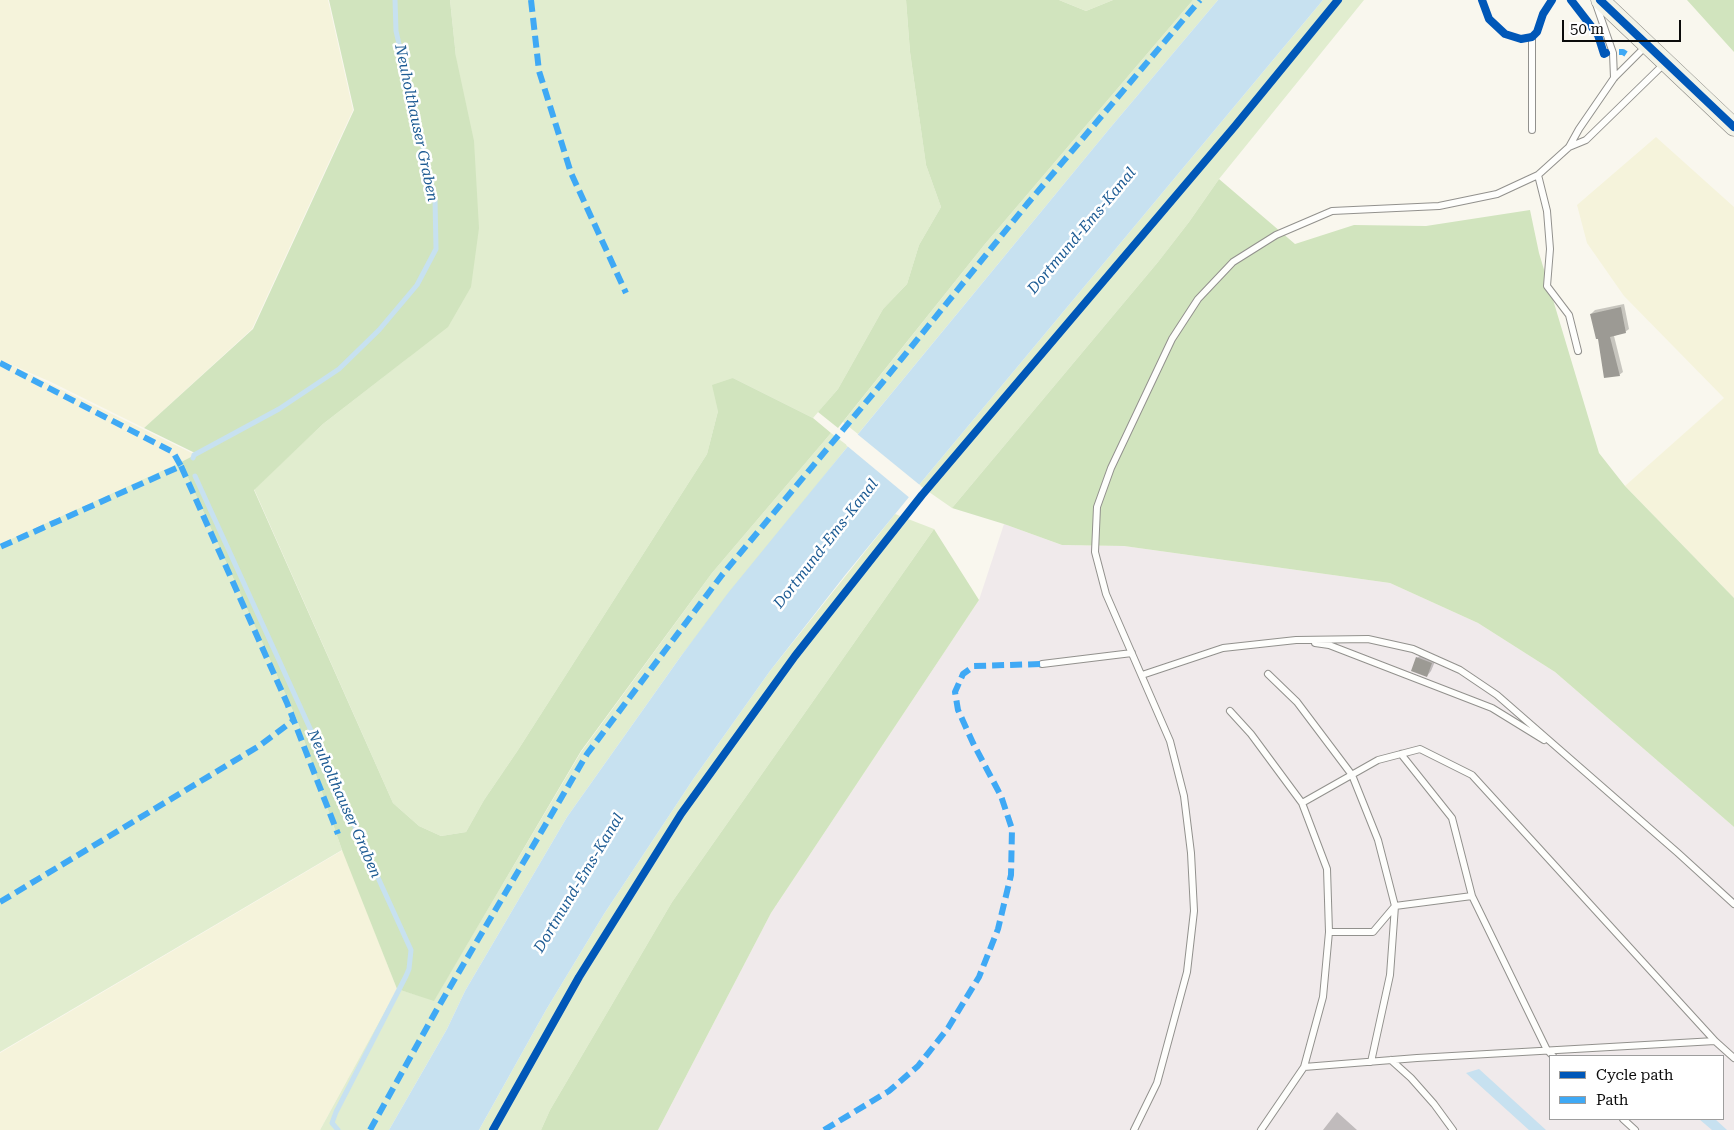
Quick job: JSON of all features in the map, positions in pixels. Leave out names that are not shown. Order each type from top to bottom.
[{"type":"main road","points":[[1600,0],[1734,127]]},
{"type":"lane","points":[[1595,0],[1613,52],[1614,78]]},
{"type":"lane","points":[[1532,37],[1532,130]]},
{"type":"lane","points":[[1569,148],[1579,129],[1614,78],[1647,44]]},
{"type":"lane","points":[[1134,1130],[1157,1083],[1187,972],[1194,911],[1191,853],[1184,796],[1170,741],[1100,577],[1095,552],[1097,507],[1111,468],[1172,339],[1198,299],[1233,262],[1276,234],[1332,211],[1439,206],[1497,194],[1538,175],[1569,148],[1586,140],[1666,62]]},
{"type":"lane","points":[[1538,175],[1547,211],[1550,249],[1547,286],[1569,314],[1578,351]]},
{"type":"lane","points":[[1142,675],[1223,648],[1296,640],[1368,640],[1413,649],[1460,670],[1497,695],[1734,904]]},
{"type":"lane","points":[[1296,640],[1329,645],[1492,708],[1561,750]]},
{"type":"lane","points":[[1042,664],[1132,653]]},
{"type":"lane","points":[[1268,674],[1296,702],[1352,775],[1378,840],[1394,906],[1390,975],[1371,1062]]},
{"type":"lane","points":[[1230,711],[1251,734],[1302,803],[1327,869],[1329,932],[1323,997],[1304,1067],[1261,1130]]},
{"type":"lane","points":[[1302,803],[1378,760],[1420,749],[1472,775],[1715,1041],[1734,1058]]},
{"type":"lane","points":[[1401,754],[1452,818],[1472,896],[1547,1050],[1552,1055]]},
{"type":"lane","points":[[1329,932],[1373,932],[1394,906],[1472,896]]},
{"type":"lane","points":[[1304,1067],[1547,1050],[1715,1041]]},
{"type":"lane","points":[[1391,1060],[1411,1078],[1434,1104],[1453,1130]]},
{"type":"lane","points":[[1624,1120],[1635,1130]]},
{"type":"shaded area","points":[[0,0],[328,0],[353,110],[252,329],[144,428],[51,382],[5,362],[196,455],[0,544]]},
{"type":"shaded area","points":[[1656,137],[1734,207],[1734,598],[1625,486],[1724,398],[1624,296],[1587,243],[1577,205]]},
{"type":"shaded area","points":[[1004,524],[1062,545],[1124,546],[1390,583],[1478,623],[1555,672],[1734,827],[1734,1130],[658,1130],[771,913],[979,600]]},
{"type":"shaded area","points":[[343,850],[397,989],[320,1130],[0,1130],[0,1053]]},
{"type":"green space","points":[[329,0],[450,0],[456,57],[474,141],[479,228],[471,287],[448,327],[323,424],[254,490],[393,803],[419,826],[441,836],[466,832],[484,800],[707,454],[718,411],[712,385],[733,378],[813,418],[831,433],[712,573],[581,751],[434,1001],[397,989],[342,850],[297,720],[181,462],[197,454],[144,428],[253,329],[354,110]]},
{"type":"green space","points":[[450,0],[906,0],[910,52],[926,165],[941,207],[919,245],[907,284],[883,309],[838,389],[813,418],[733,378],[718,411],[707,454],[484,800],[466,832],[441,836],[419,826],[393,803],[254,489],[323,424],[409,357],[456,57]]},
{"type":"green space","points":[[906,0],[1059,0],[1086,11],[1113,0],[1193,0],[985,244],[838,428],[818,412],[838,389],[883,309],[907,284],[919,245],[941,207],[926,165],[910,52]]},
{"type":"green space","points":[[1059,0],[1113,0],[1086,11]]},
{"type":"green space","points":[[1193,0],[1218,0],[858,434],[843,422],[985,244]]},
{"type":"green space","points":[[1323,0],[1364,0],[1219,179],[1158,262],[952,508],[919,485]]},
{"type":"green space","points":[[1687,0],[1734,0],[1734,52]]},
{"type":"green space","points":[[1219,179],[1295,244],[1354,225],[1426,226],[1530,210],[1539,253],[1599,453],[1625,486],[1734,598],[1734,827],[1555,672],[1478,623],[1390,583],[1124,546],[1062,545],[952,508],[1158,262]]},
{"type":"green space","points":[[831,433],[848,446],[681,656],[567,817],[465,991],[447,1029],[389,1130],[320,1130],[397,989],[434,1000],[581,752],[712,573]]},
{"type":"green space","points":[[181,462],[297,720],[342,850],[0,1052],[0,544]]},
{"type":"green space","points":[[895,514],[934,529],[672,902],[550,1110],[541,1130],[479,1130],[546,1010],[604,914],[694,778],[770,671]]},
{"type":"green space","points":[[934,529],[979,600],[771,913],[658,1130],[541,1130],[550,1110],[672,902]]},
{"type":"water","name":"Dortmund-Ems-Kanal","points":[[1218,0],[1323,0],[909,497],[770,671],[694,778],[604,914],[546,1010],[479,1130],[389,1130],[447,1029],[465,991],[567,817],[681,656],[728,593],[835,462]]},
{"type":"water","points":[[1479,1069],[1546,1130],[1529,1130],[1466,1073]]},
{"type":"water","points":[[1700,1120],[1716,1120],[1727,1130],[1712,1130]]},
{"type":"pier","points":[[856,433],[921,486],[911,499],[846,445]]},
{"type":"building","points":[[1621,307],[1626,333],[1610,337],[1620,376],[1604,378],[1598,339],[1596,339],[1590,314]]},
{"type":"building","points":[[1416,657],[1432,663],[1427,677],[1411,671]]},
{"type":"waterway","name":"Neuholthauser Graben","points":[[193,458],[194,455],[279,409],[339,369],[379,330],[417,285],[436,249],[435,199],[396,31],[395,0]]},
{"type":"waterway","name":"Neuholthauser Graben","points":[[195,476],[411,950],[409,969],[406,976],[336,1112],[332,1123],[338,1130]]},
{"type":"marked path","points":[[531,0],[539,71],[571,173],[626,293]]},
{"type":"marked path","points":[[370,1130],[436,1011],[587,754],[722,575],[882,383],[1028,203],[1200,0]]},
{"type":"marked path","points":[[1619,52],[1626,54]]},
{"type":"marked path","points":[[0,363],[173,452],[181,466],[0,547]]},
{"type":"marked path","points":[[181,466],[287,703],[338,834]]},
{"type":"marked path","points":[[824,1130],[889,1091],[918,1066],[948,1028],[979,977],[998,929],[1011,875],[1012,829],[1001,796],[958,710],[955,692],[963,674],[974,666],[1042,664]]},
{"type":"marked path","points":[[0,902],[259,746],[294,720]]},
{"type":"cycle path","points":[[493,1130],[579,977],[681,814],[795,656],[922,495],[1235,126],[1338,0]]},
{"type":"cycle path","points":[[1482,0],[1489,19],[1505,34],[1521,39],[1532,37],[1537,32],[1543,14],[1552,0]]},
{"type":"cycle path","points":[[1571,0],[1598,35],[1604,54],[1606,53]]},
{"type":"cycle path","points":[[1600,0],[1734,127]]}]
